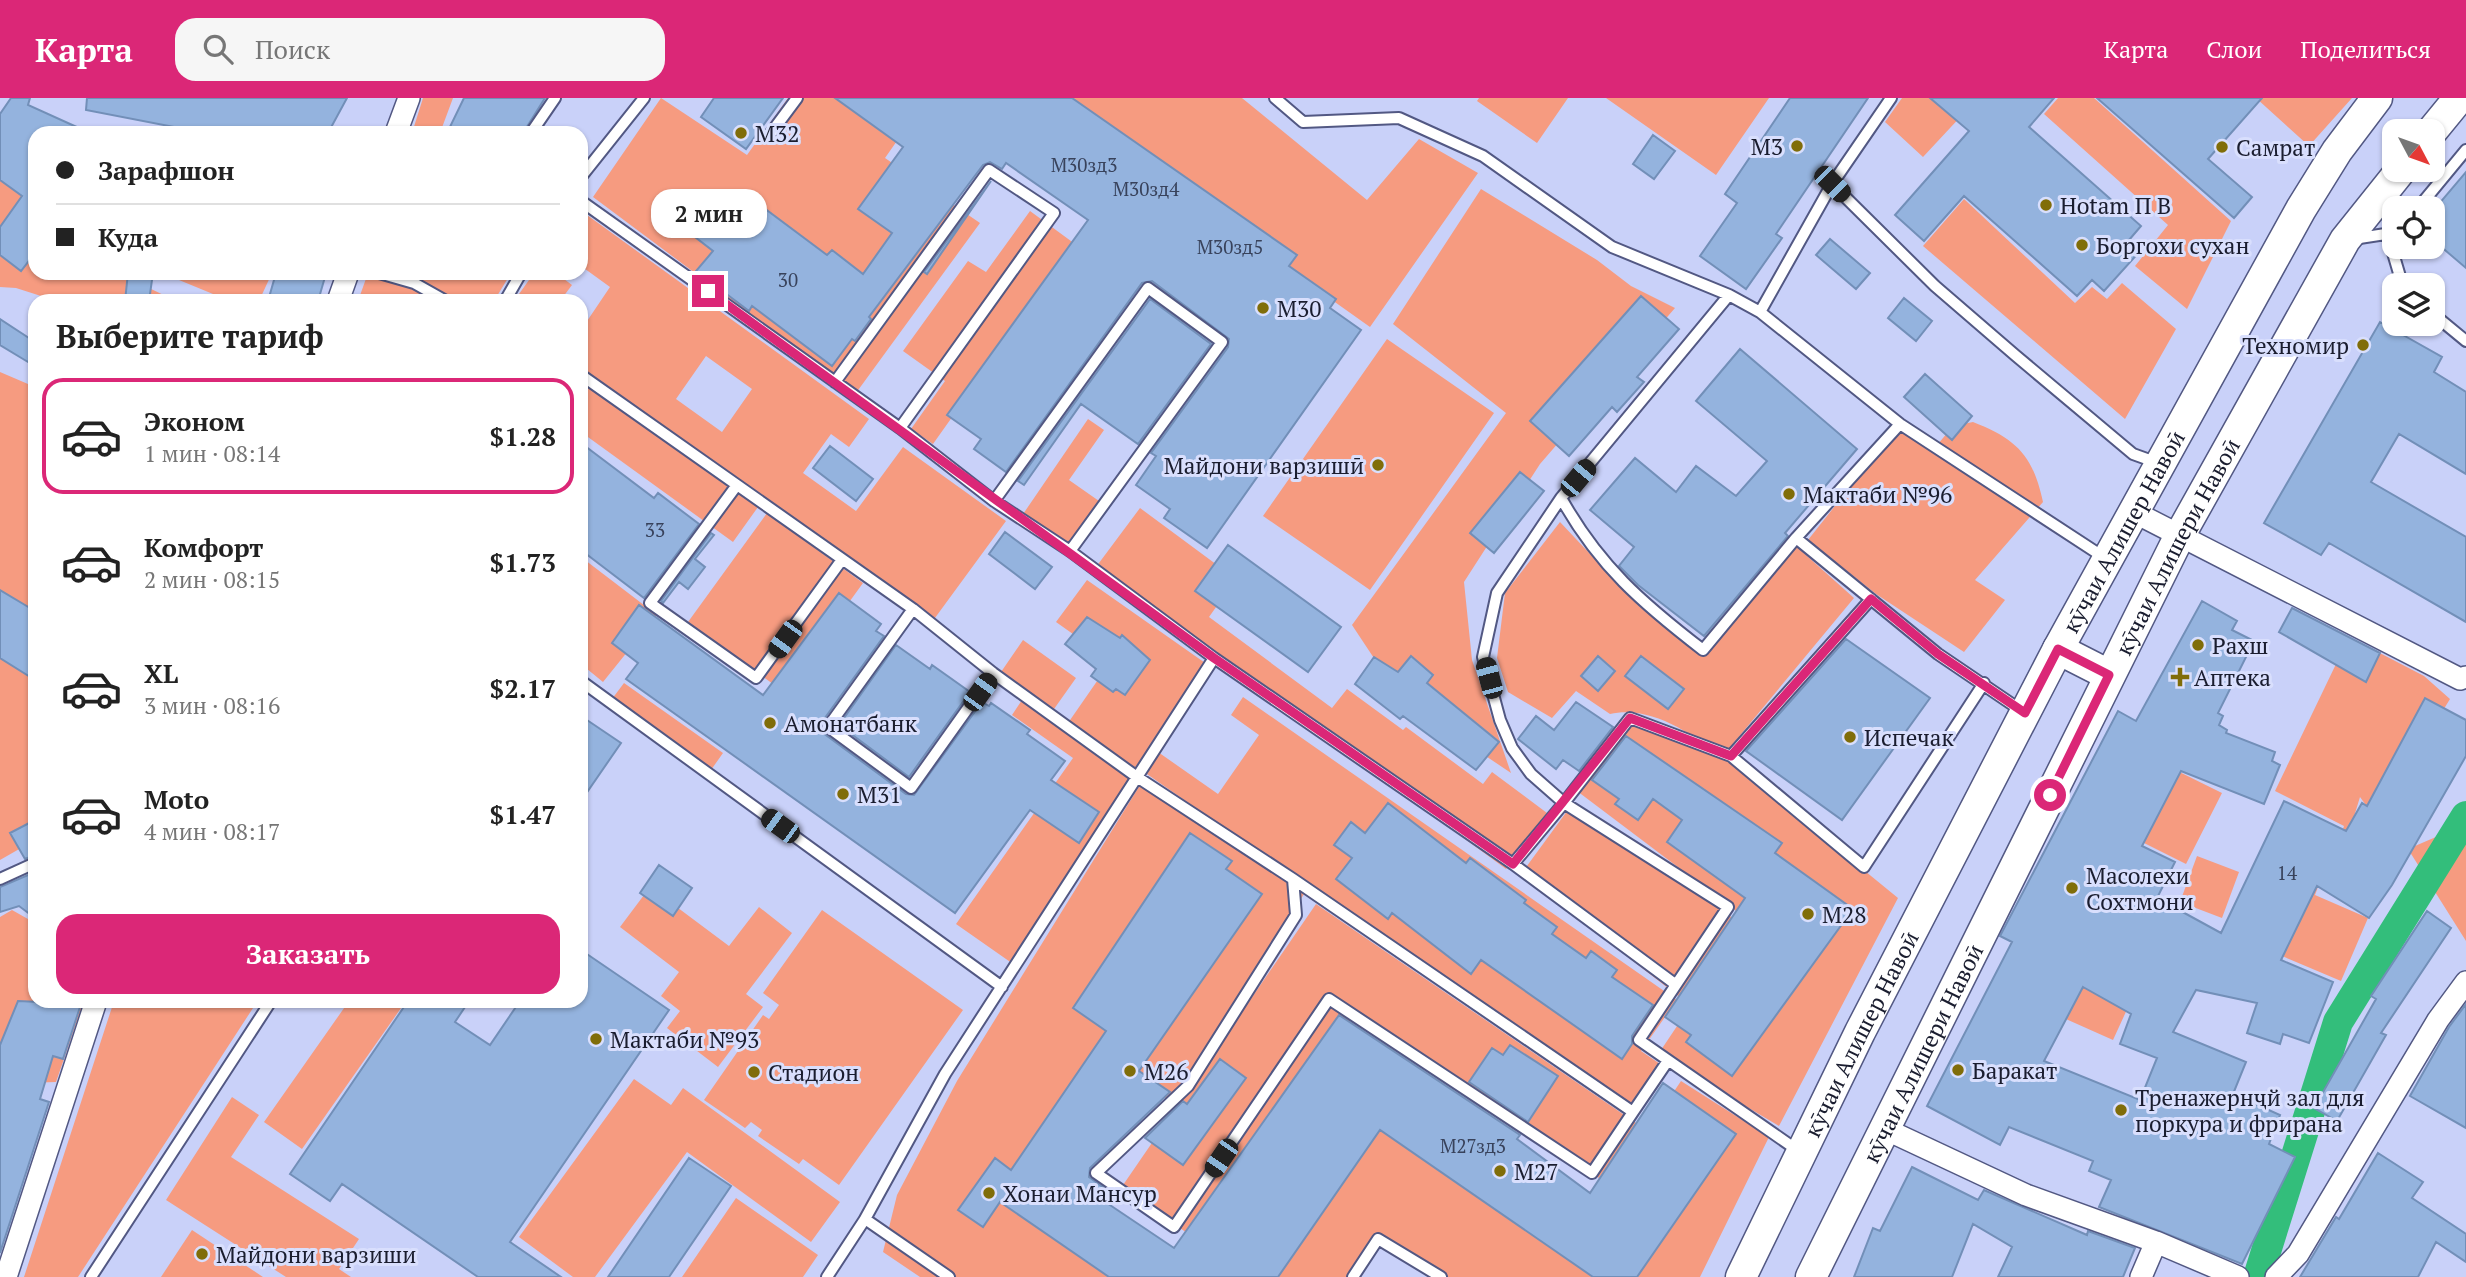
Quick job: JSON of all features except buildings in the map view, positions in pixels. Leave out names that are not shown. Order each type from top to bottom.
[{"type":"street","points":[[399,126],[409,98]]},
{"type":"street","name":"кӯчаи Алишер Навоӣ","points":[[1741,1277],[1860,1032],[2132,511],[2161,464],[2301,209],[2337,151],[2377,98]]},
{"type":"street","points":[[2442,119],[2459,98]]},
{"type":"street","name":"кӯчаи Алишери Навоӣ","points":[[1811,1277],[2180,535],[2345,240],[2391,182]]},
{"type":"street","points":[[2132,511],[2460,679],[2466,677]]},
{"type":"street","points":[[2058,649],[2109,675]]},
{"type":"street","points":[[2276,1277],[2298,1254],[2438,1020],[2466,982]]},
{"type":"street","points":[[6,1277],[94,1008]]},
{"type":"street","points":[[1885,1129],[2026,1195],[2156,1242],[2238,1277]]},
{"type":"street","points":[[2141,1277],[2156,1242]]},
{"type":"lane","points":[[536,126],[555,98]]},
{"type":"lane","points":[[588,168],[644,98]]},
{"type":"lane","points":[[768,137],[797,98]]},
{"type":"lane","points":[[1275,98],[1303,122],[1399,118],[1483,156],[1612,247],[1729,295],[1760,312],[1900,424],[2108,559]]},
{"type":"lane","points":[[1760,312],[1832,184],[1891,98]]},
{"type":"lane","points":[[2428,196],[2466,150]]},
{"type":"lane","points":[[835,382],[989,170],[1054,213],[900,428]]},
{"type":"lane","points":[[1832,184],[1935,286],[2015,355],[2133,454],[2161,464]]},
{"type":"lane","points":[[588,206],[900,428],[994,501],[1070,551],[1214,658],[1513,864],[1675,984]]},
{"type":"lane","points":[[2345,240],[2382,235]]},
{"type":"lane","points":[[401,280],[433,294]]},
{"type":"lane","points":[[994,501],[1148,288],[1222,342],[1070,551]]},
{"type":"lane","points":[[1729,295],[1561,498],[1497,593],[1483,657],[1500,720],[1512,748],[1531,774],[1564,803],[1728,907],[1639,1040],[1667,1062],[1802,1153]]},
{"type":"lane","points":[[2445,324],[2466,341]]},
{"type":"lane","points":[[588,380],[913,609],[993,673],[1137,777],[1293,879],[1633,1112]]},
{"type":"lane","points":[[1561,498],[1584,539],[1642,603],[1703,650],[1796,538],[1900,424]]},
{"type":"lane","points":[[737,485],[650,603],[756,678],[842,561]]},
{"type":"lane","points":[[1796,538],[1938,654],[2025,713]]},
{"type":"lane","points":[[1731,756],[1871,599]]},
{"type":"lane","points":[[913,609],[828,727],[911,788],[993,673]]},
{"type":"lane","points":[[827,1277],[865,1219],[945,1074],[1214,658]]},
{"type":"lane","points":[[1513,864],[1630,718],[1731,756],[1864,867],[1984,683]]},
{"type":"lane","points":[[588,686],[1002,987]]},
{"type":"lane","points":[[0,879],[28,866]]},
{"type":"lane","points":[[1293,879],[1296,915],[1188,1086],[1096,1173],[1174,1227],[1329,999],[1592,1173],[1667,1062]]},
{"type":"lane","points":[[91,1277],[266,1008]]},
{"type":"lane","points":[[865,1219],[949,1277]]},
{"type":"lane","points":[[1353,1277],[1378,1239],[1441,1277]]},
{"type":"shaded area","points":[[423,98],[453,98],[443,126],[414,126]]},
{"type":"shaded area","points":[[661,98],[747,155],[788,98],[927,98],[885,158],[980,223],[856,393],[593,197]]},
{"type":"shaded area","points":[[1048,98],[1242,98],[1367,200],[1419,139],[1478,173],[1370,327]]},
{"type":"shaded area","points":[[1479,98],[1568,98],[1537,143],[1477,101]]},
{"type":"shaded area","points":[[1606,98],[1769,98],[1716,175]]},
{"type":"shaded area","points":[[1902,98],[1978,98],[1923,157],[1885,122]]},
{"type":"shaded area","points":[[2058,98],[2094,98],[2231,221],[2187,309],[2135,266],[2168,225],[2044,114]]},
{"type":"shaded area","points":[[2256,98],[2352,98],[2309,146]]},
{"type":"shaded area","points":[[0,164],[28,190],[28,280],[132,280],[162,294],[35,294],[16,288],[0,287]]},
{"type":"shaded area","points":[[1481,189],[1597,260],[1631,286],[1675,308],[1540,464],[1464,582],[1472,660],[1511,773],[1401,699],[1352,625],[1506,413],[1393,324]]},
{"type":"shaded area","points":[[1964,199],[2075,303],[2092,287],[2107,299],[2122,283],[2176,329],[2125,419],[1923,246]]},
{"type":"shaded area","points":[[1030,211],[1075,244],[933,444],[911,429],[945,381],[903,351],[968,261],[986,272]]},
{"type":"shaded area","points":[[588,216],[869,419],[849,447],[831,434],[803,473],[856,511],[903,447],[1006,521],[932,622],[588,373],[588,320],[610,287],[588,271]],"holes":[[[706,356],[752,389],[722,432],[676,399]]]},
{"type":"shaded area","points":[[179,280],[269,280],[262,294],[213,294]]},
{"type":"shaded area","points":[[366,280],[507,280],[498,294],[360,294]]},
{"type":"shaded area","points":[[529,280],[565,280],[572,285],[565,294],[519,294]]},
{"type":"shaded area","name":"Майдони варзишӣ","points":[[1387,339],[1494,413],[1370,590],[1263,516]]},
{"type":"shaded area","points":[[0,372],[28,384],[28,608],[0,594]]},
{"type":"shaded area","points":[[588,384],[758,507],[733,542],[588,437]]},
{"type":"shaded area","points":[[1088,419],[1104,430],[1069,480],[1099,501],[1064,552],[1019,520]]},
{"type":"shaded area","points":[[1973,422],[2001,435],[2021,451],[2034,472],[2043,502],[1975,580],[2005,600],[1964,652],[1876,594],[1808,540],[1900,424],[1933,450],[1953,426]]},
{"type":"shaded area","points":[[1140,508],[1236,579],[1209,617],[1332,708],[1347,689],[1403,730],[1406,727],[1483,784],[1492,772],[1547,813],[1506,869],[1096,567]]},
{"type":"shaded area","points":[[767,513],[863,583],[784,692],[688,622]]},
{"type":"shaded area","points":[[1560,522],[1640,607],[1703,656],[1797,547],[1854,598],[1722,757],[1670,723],[1641,714],[1610,714],[1576,691],[1552,718],[1508,692],[1497,658],[1505,593]]},
{"type":"shaded area","points":[[588,562],[657,615],[603,682],[588,670]]},
{"type":"shaded area","points":[[1087,580],[1208,665],[1134,769],[1068,723],[1111,661],[1056,622]]},
{"type":"shaded area","points":[[0,628],[28,650],[28,844],[0,860]]},
{"type":"shaded area","points":[[2349,637],[2424,676],[2450,699],[2376,819],[2360,797],[2345,846],[2333,859],[2344,826],[2275,791]]},
{"type":"shaded area","points":[[1023,640],[1076,678],[1054,709],[1001,672]]},
{"type":"shaded area","points":[[624,683],[723,753],[711,770],[612,699]]},
{"type":"shaded area","points":[[1243,697],[1677,1000],[1641,1051],[1669,1070],[1637,1116],[1144,772],[1158,752],[1218,794],[1259,735],[1231,715]]},
{"type":"shaded area","points":[[1022,700],[1132,778],[1016,966],[956,924],[1073,758],[1012,715]]},
{"type":"shaded area","points":[[1632,723],[1729,760],[1898,898],[1779,1126],[1678,1066],[1661,1050],[1748,920],[1577,791]]},
{"type":"shaded area","points":[[2149,757],[2222,793],[2186,864],[2132,837]]},
{"type":"shaded area","points":[[1140,785],[1304,894],[1170,1106],[1163,1095],[1130,1084],[1070,1203],[1172,1277],[920,1277],[883,1252],[897,1195],[957,1081]]},
{"type":"shaded area","points":[[1573,803],[1738,922],[1682,999],[1521,874]]},
{"type":"shaded area","points":[[2466,824],[2466,941],[2408,849]]},
{"type":"shaded area","points":[[2197,856],[2239,872],[2222,918],[2180,902]]},
{"type":"shaded area","points":[[2306,882],[2318,887],[2315,895],[2368,918],[2341,981],[2275,953]]},
{"type":"shaded area","points":[[650,887],[729,946],[759,907],[792,933],[746,994],[763,1007],[718,1067],[667,1028],[680,1011],[661,996],[679,972],[620,927]]},
{"type":"shaded area","points":[[1316,904],[1636,1123],[1599,1178],[1356,1012],[1199,1241],[1121,1188]]},
{"type":"shaded area","points":[[12,910],[28,919],[28,1008],[82,1008],[56,1082],[27,1083],[0,1153],[0,917]]},
{"type":"shaded area","points":[[822,910],[963,1010],[839,1185],[803,1159],[799,1164],[758,1136],[762,1130],[751,1122],[745,1128],[704,1100],[763,1015],[769,1019],[779,1005],[763,993]]},
{"type":"shaded area","points":[[2146,968],[2113,1040],[2012,995]]},
{"type":"shaded area","points":[[112,1008],[253,1008],[78,1277],[24,1277]]},
{"type":"shaded area","points":[[344,1008],[401,1008],[302,1149],[264,1122]]},
{"type":"shaded area","points":[[634,1079],[671,1105],[683,1088],[840,1202],[811,1242],[687,1152],[595,1277],[573,1277],[519,1237]]},
{"type":"shaded area","points":[[1681,1081],[1769,1137],[1700,1277],[1433,1277],[1375,1243],[1352,1277],[1238,1277],[1349,1125],[1418,1106],[1591,1215]]},
{"type":"shaded area","points":[[232,1097],[259,1115],[231,1157],[359,1239],[339,1269],[351,1277],[286,1277],[166,1200]]},
{"type":"shaded area","points":[[736,1198],[818,1255],[803,1277],[682,1277]]},
{"type":"shaded area","name":"Майдони варзиши","points":[[192,1230],[263,1277],[161,1277]]},
{"type":"waterway","points":[[2258,1277],[2338,1022],[2466,816]]},
{"type":"place","name":"М32","points":[[741,133]]},
{"type":"place","name":"М3","points":[[1797,146]]},
{"type":"place","name":"Самрат","points":[[2222,147]]},
{"type":"place","name":"Hotam П В","points":[[2046,205]]},
{"type":"place","name":"Боргохи сухан","points":[[2082,245]]},
{"type":"place","name":"М30","points":[[1263,308]]},
{"type":"place","name":"Техномир","points":[[2363,345]]},
{"type":"place","name":"Майдони варзишӣ","points":[[1378,465]]},
{"type":"place","name":"Мактаби №96","points":[[1789,494]]},
{"type":"place","name":"Рахш","points":[[2198,645]]},
{"type":"place","name":"Аптека","points":[[2180,677]]},
{"type":"place","name":"Амонатбанк","points":[[770,723]]},
{"type":"place","name":"Испечак","points":[[1850,737]]},
{"type":"place","name":"М31","points":[[843,794]]},
{"type":"place","name":"Масолехи Сохтмони","points":[[2072,888]]},
{"type":"place","name":"М28","points":[[1808,914]]},
{"type":"place","name":"Мактаби №93","points":[[596,1039]]},
{"type":"place","name":"Баракат","points":[[1958,1070]]},
{"type":"place","name":"М26","points":[[1130,1071]]},
{"type":"place","name":"Стадион","points":[[754,1072]]},
{"type":"place","name":"Тренажернҷй зал для поркура и фрирана","points":[[2121,1110]]},
{"type":"place","name":"М27","points":[[1500,1171]]},
{"type":"place","name":"Хонаи Мансур","points":[[989,1193]]},
{"type":"place","name":"Майдони варзиши","points":[[202,1254]]},
{"type":"route","points":[[708,291],[1214,658],[1513,864],[1630,718],[1731,756],[1871,599],[1938,654],[2025,713],[2058,649],[2109,675],[2050,795]]}]
